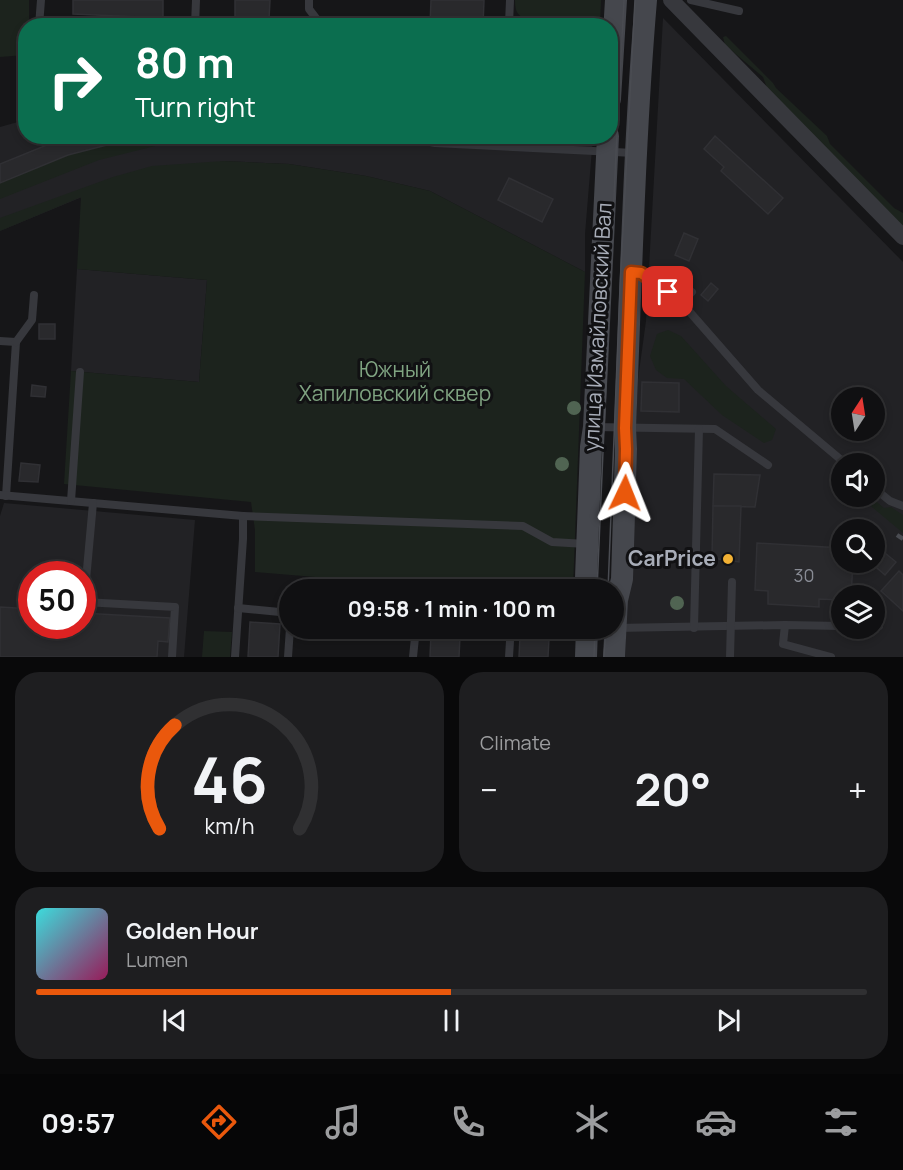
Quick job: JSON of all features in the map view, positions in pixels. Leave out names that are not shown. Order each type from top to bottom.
[{"type":"main road","points":[[614,18],[616,0]]},
{"type":"main road","name":"улица Измайловский Вал","points":[[622,579],[631,272],[639,80],[646,0]]},
{"type":"main road","name":"улица Измайловский Вал","points":[[586,579],[608,144]]},
{"type":"main road","points":[[586,657],[587,639]]},
{"type":"main road","name":"улица Измайловский Вал","points":[[614,657],[615,639]]},
{"type":"street","points":[[671,0],[903,237]]},
{"type":"lane","points":[[40,18],[41,0]]},
{"type":"lane","points":[[195,18],[196,0]]},
{"type":"lane","points":[[309,0],[309,9],[316,18]]},
{"type":"lane","points":[[509,18],[510,0]]},
{"type":"lane","points":[[691,0],[739,11]]},
{"type":"lane","points":[[608,144],[636,153]]},
{"type":"lane","points":[[631,272],[641,273],[681,302],[758,390],[833,453]]},
{"type":"lane","points":[[681,302],[692,292]]},
{"type":"lane","points":[[33,295],[32,320],[16,342],[10,439],[3,496],[243,516],[523,526],[552,542],[588,544]]},
{"type":"lane","points":[[0,340],[16,342]]},
{"type":"lane","points":[[71,501],[80,372]]},
{"type":"lane","points":[[594,427],[715,429],[768,465]]},
{"type":"lane","points":[[694,628],[699,429]]},
{"type":"lane","points":[[0,438],[10,439]]},
{"type":"lane","points":[[885,497],[903,506]]},
{"type":"lane","points":[[93,503],[84,602],[175,607],[172,657]]},
{"type":"lane","points":[[235,657],[243,516]]},
{"type":"lane","points":[[730,657],[732,582]]},
{"type":"lane","points":[[238,608],[279,612]]},
{"type":"lane","points":[[785,625],[783,644],[831,657]]},
{"type":"lane","points":[[624,628],[831,626]]},
{"type":"lane","points":[[288,657],[289,639]]},
{"type":"lane","points":[[413,657],[415,639]]},
{"type":"lane","points":[[509,657],[510,641]]},
{"type":"shaded area","points":[[663,18],[903,262],[903,657],[625,657],[638,379],[646,321]]},
{"type":"shaded area","points":[[18,122],[18,144],[592,144],[585,234],[585,272],[430,191],[366,176],[289,164],[224,161],[82,197],[0,231],[0,127]]},
{"type":"shaded area","points":[[77,269],[207,280],[199,382],[71,371]]},
{"type":"shaded area","points":[[4,503],[195,520],[184,657],[0,657],[0,516]]},
{"type":"green space","points":[[0,0],[29,0],[29,18],[18,18],[18,56],[0,57]]},
{"type":"green space","points":[[515,0],[601,0],[600,18],[524,18],[516,11]]},
{"type":"green space","points":[[726,36],[827,136],[830,144],[894,208],[903,213],[903,227],[767,88],[763,77],[725,45],[723,37]]},
{"type":"green space","points":[[113,144],[159,144],[99,160],[0,199],[0,183],[68,155]]},
{"type":"green space","name":"Южный Хапиловский сквер","points":[[224,161],[289,164],[366,176],[430,191],[585,272],[573,579],[339,579],[255,572],[255,530],[251,502],[64,484],[71,371],[199,382],[207,280],[77,269],[81,197],[0,231],[0,218],[113,177],[152,166]]},
{"type":"green space","points":[[668,330],[681,336],[726,386],[776,429],[772,440],[764,443],[722,415],[684,379],[667,378],[656,370],[650,356],[657,334]]},
{"type":"green space","points":[[872,507],[891,507],[903,515],[903,533]]},
{"type":"green space","points":[[204,631],[232,632],[230,657],[202,657]]},
{"type":"building","points":[[73,0],[163,0],[163,18],[73,14]]},
{"type":"building","points":[[235,0],[270,0],[269,18],[235,18]]},
{"type":"building","points":[[431,0],[484,0],[483,18],[430,18]]},
{"type":"building","points":[[715,136],[783,198],[768,214],[721,171],[724,167],[704,149]]},
{"type":"building","points":[[49,144],[111,144],[68,155],[0,183],[0,164]]},
{"type":"building","points":[[509,178],[553,199],[542,222],[498,200]]},
{"type":"building","points":[[684,233],[698,239],[689,261],[675,255]]},
{"type":"building","points":[[711,283],[718,289],[708,301],[701,295]]},
{"type":"building","points":[[39,324],[55,324],[55,339],[39,339]]},
{"type":"building","points":[[642,382],[679,383],[679,412],[641,411]]},
{"type":"building","points":[[32,385],[46,387],[45,397],[31,396]]},
{"type":"building","points":[[21,463],[40,465],[38,482],[19,481]]},
{"type":"building","points":[[714,474],[760,475],[755,507],[713,506]]},
{"type":"building","points":[[713,506],[741,506],[739,562],[712,558]]},
{"type":"building","points":[[757,543],[831,547],[831,573],[852,573],[852,585],[831,585],[831,600],[819,599],[819,607],[768,604],[768,591],[755,590]]},
{"type":"building","points":[[885,553],[896,562],[885,575],[883,573],[885,573]]},
{"type":"building","points":[[899,571],[903,575],[903,611],[885,595],[885,587]]},
{"type":"building","points":[[0,607],[18,608],[18,639],[96,639],[96,614],[170,618],[168,642],[158,641],[157,657],[0,657]]},
{"type":"building","points":[[250,622],[279,624],[278,657],[248,657]]},
{"type":"building","points":[[431,639],[460,639],[459,657],[430,657]]},
{"type":"building","points":[[520,639],[549,639],[548,657],[519,657]]},
{"type":"tram line","points":[[618,114],[624,0]]},
{"type":"tram line","points":[[608,579],[620,287],[635,0]]},
{"type":"tram line","points":[[597,579],[616,144]]},
{"type":"tram line","points":[[594,657],[595,639]]},
{"type":"tram line","points":[[604,657],[605,639]]},
{"type":"railway","points":[[897,535],[903,539]]},
{"type":"place","name":"CarPrice","points":[[728,559]]},
{"type":"route","points":[[625,493],[631,272],[641,273],[668,292]]}]
